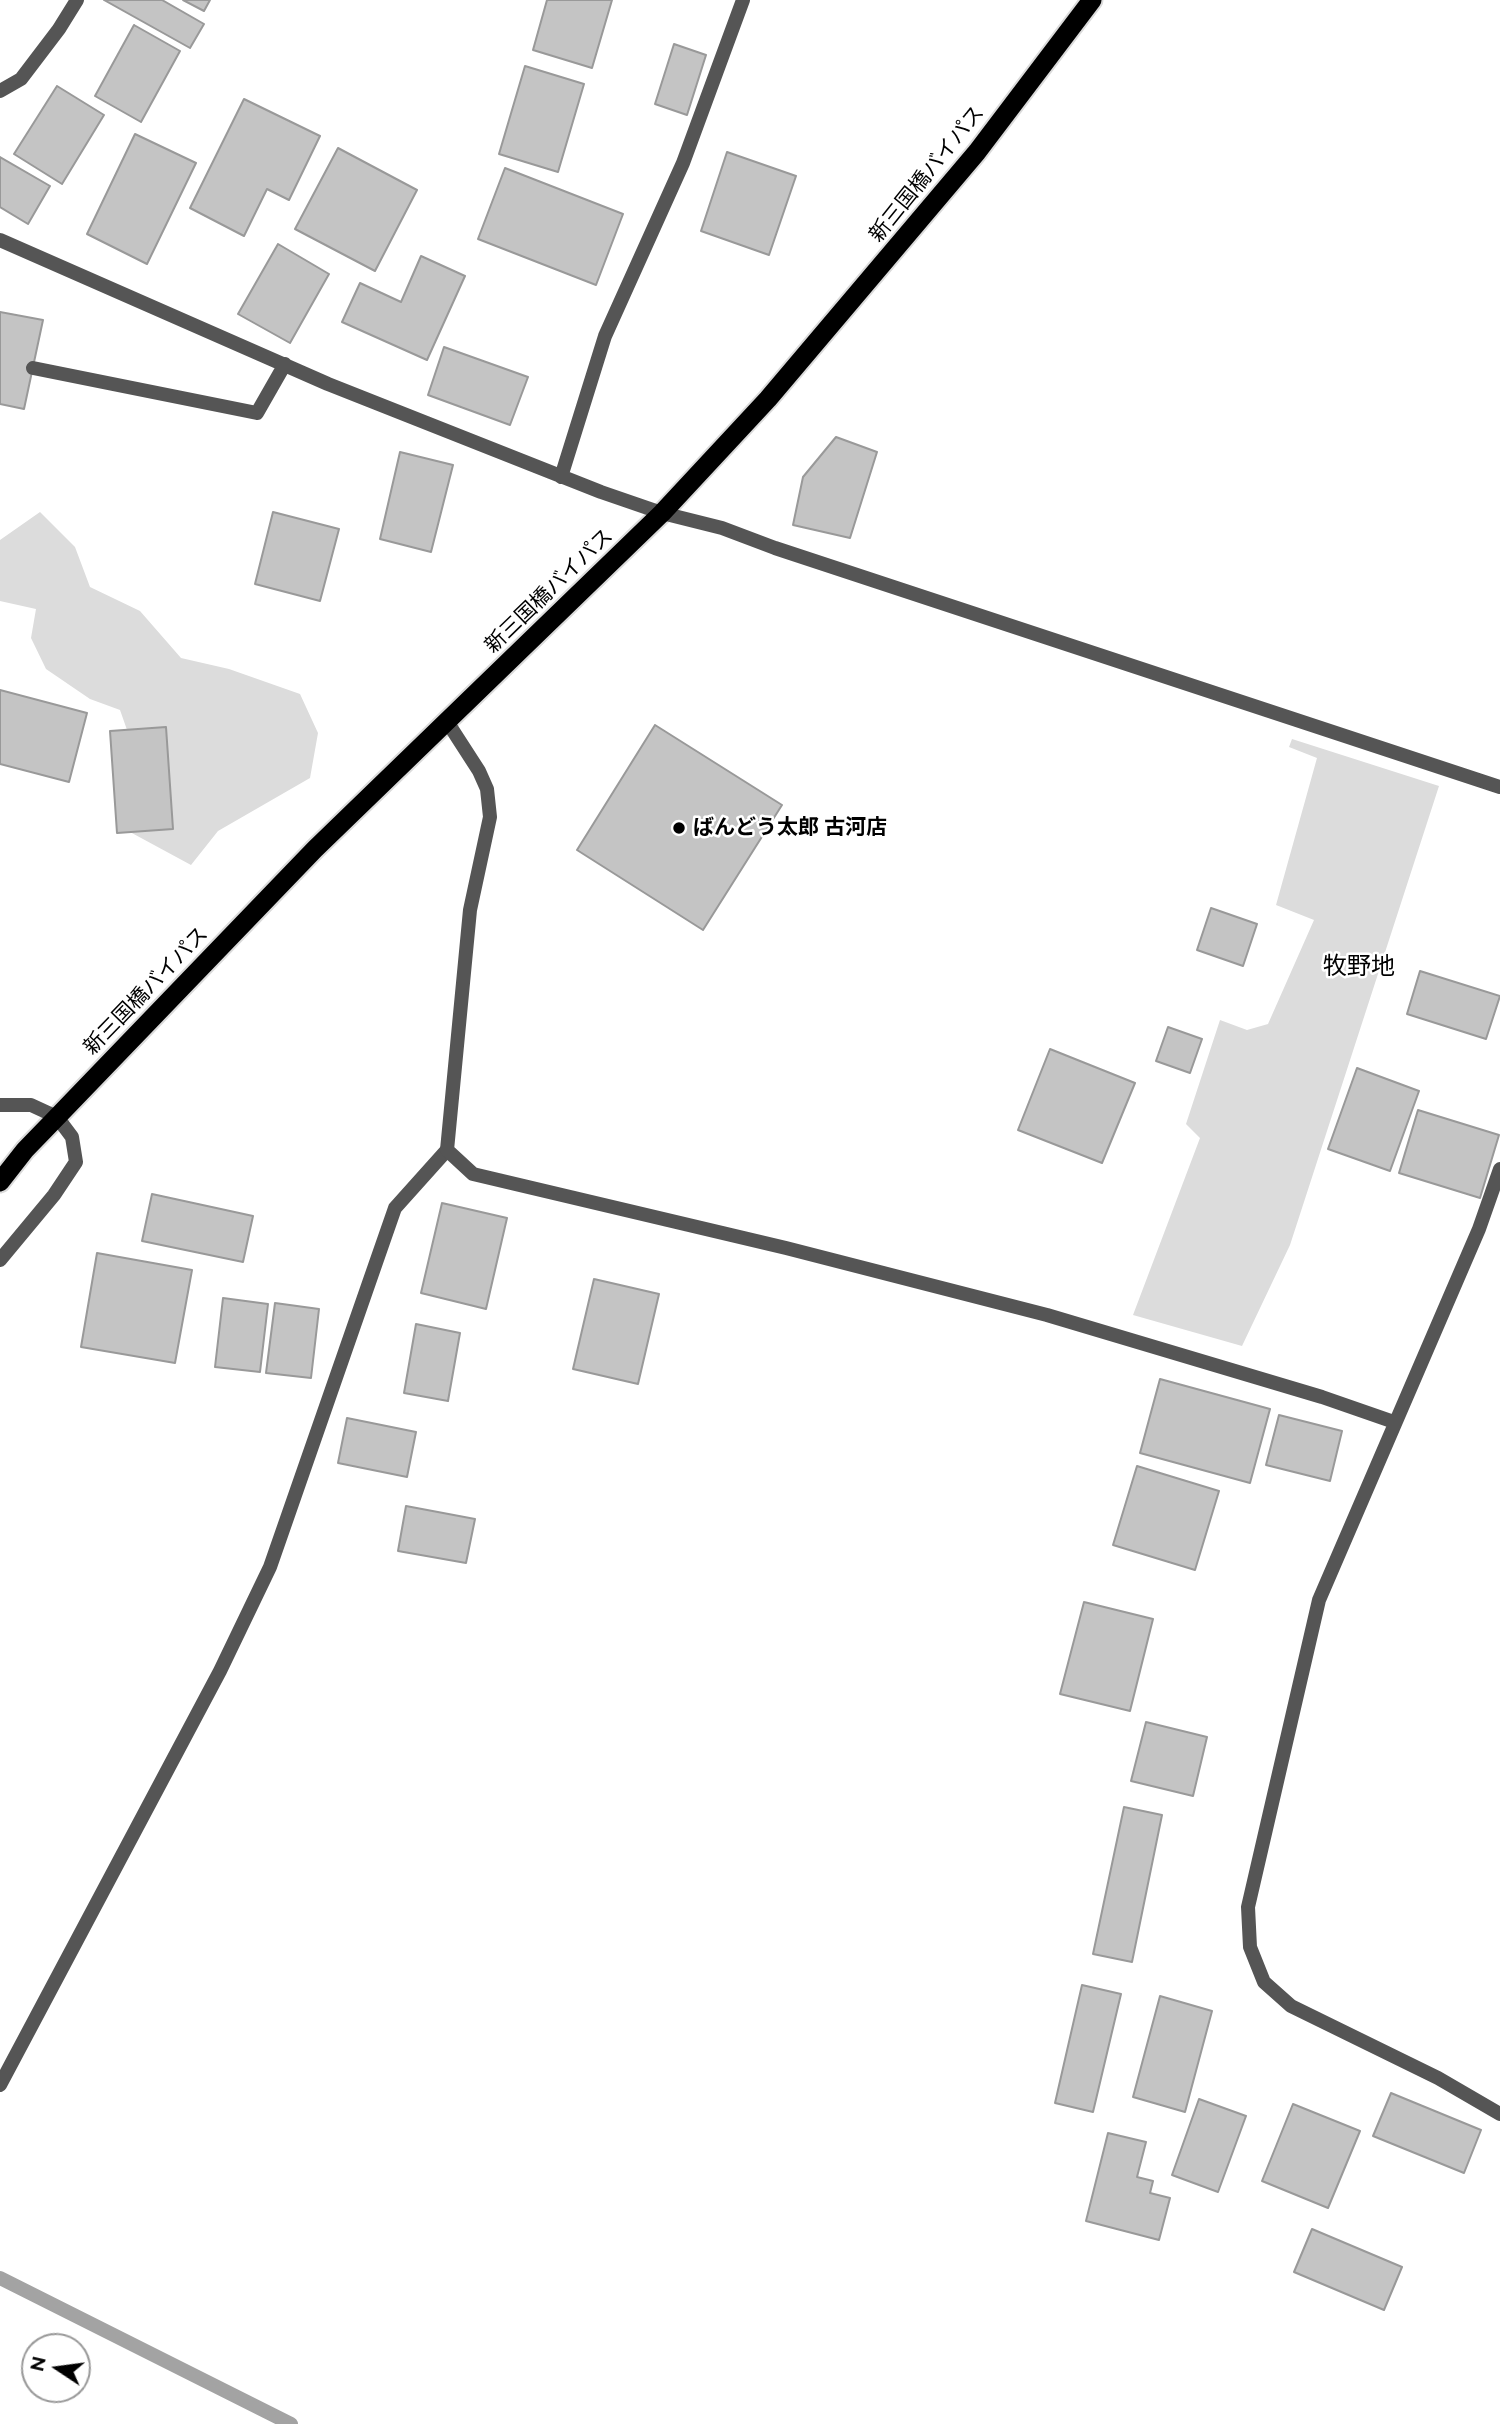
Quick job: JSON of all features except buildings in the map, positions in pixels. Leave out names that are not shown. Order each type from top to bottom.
[{"type":"highway","name":"新三国橋バイパス","points":[[0,1182],[25,1150],[315,849],[662,513],[768,399],[977,152],[1092,0]]},
{"type":"street","points":[[0,91],[21,79],[77,0]]},
{"type":"street","points":[[561,477],[605,336],[683,163],[743,0]]},
{"type":"street","points":[[0,240],[285,364],[561,477],[662,513],[722,528],[1500,787]]},
{"type":"street","points":[[33,368],[257,413],[285,364]]},
{"type":"street","points":[[0,2085],[220,1671],[270,1567],[395,1208],[447,1150],[470,910],[490,817],[487,789],[479,771],[448,723]]},
{"type":"street","points":[[0,1105],[31,1105],[57,1117],[72,1137],[76,1162],[54,1195],[0,1260]]},
{"type":"street","points":[[447,1150],[473,1174],[786,1248],[1047,1315],[1322,1397],[1394,1422]]},
{"type":"street","points":[[1500,1169],[1479,1229],[1319,1601],[1248,1907],[1250,1947],[1264,1982],[1291,2006],[1438,2078],[1500,2114]]},
{"type":"shaded area","points":[[40,512],[75,547],[90,587],[140,611],[181,658],[229,669],[300,694],[318,733],[310,778],[218,831],[191,865],[130,832],[144,778],[120,710],[90,699],[46,669],[31,638],[36,609],[0,601],[0,540]]},
{"type":"shaded area","points":[[1292,739],[1439,786],[1290,1245],[1242,1346],[1133,1315],[1200,1138],[1186,1124],[1220,1020],[1247,1030],[1268,1024],[1314,920],[1276,905],[1317,758],[1289,747]]},
{"type":"waterway","points":[[0,2278],[291,2424]]},
{"type":"place","name":"ばんどう太郎 古河店","points":[[679,828]]},
{"type":"district","name":"牧野地","points":[[1359,967]]}]
